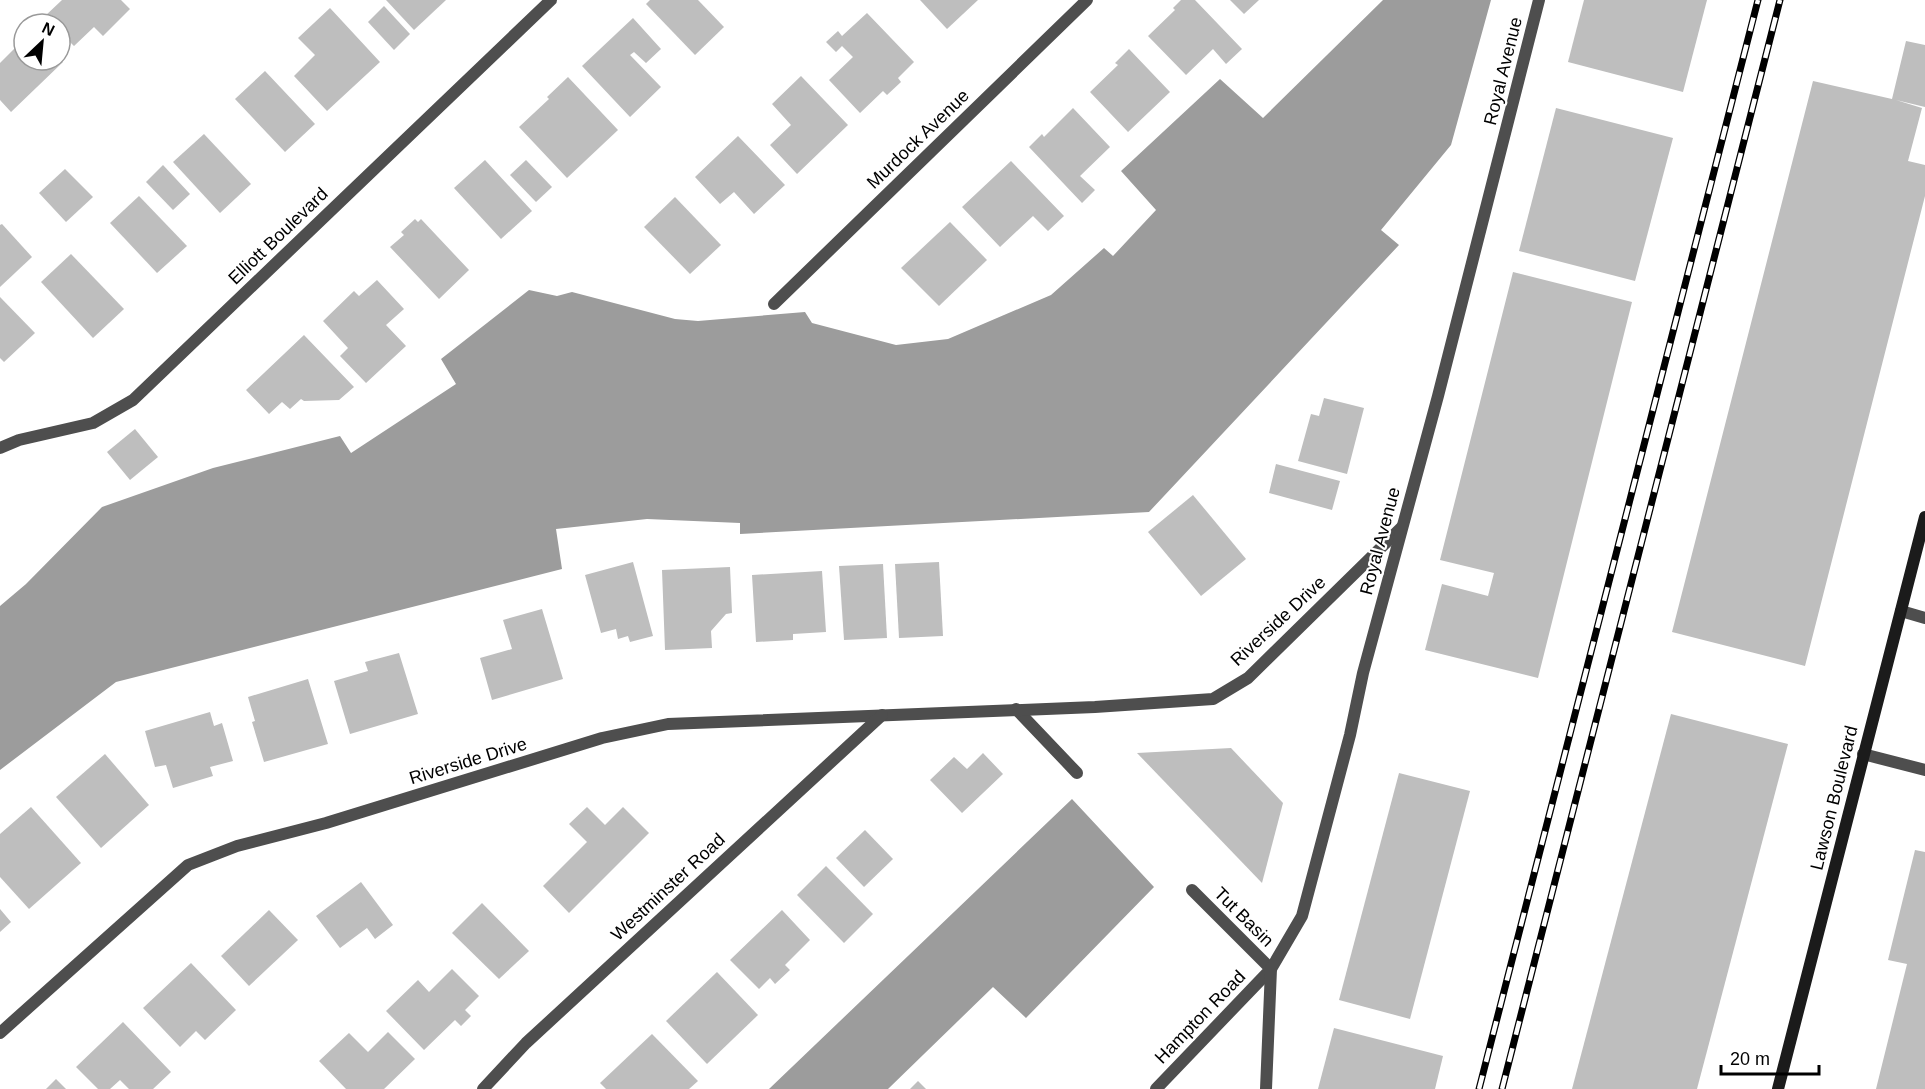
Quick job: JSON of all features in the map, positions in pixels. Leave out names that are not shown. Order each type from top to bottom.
[{"type":"main road","name":"Lawson Boulevard","points":[[1778,1089],[1925,517]]},
{"type":"street","name":"Elliott Boulevard","points":[[0,448],[19,440],[93,423],[133,400],[551,0]]},
{"type":"street","name":"Murdock Avenue","points":[[774,304],[1087,0]]},
{"type":"street","name":"Royal Avenue","points":[[1266,1089],[1271,969],[1302,916],[1350,735],[1363,673],[1539,0]]},
{"type":"street","name":"Riverside Drive","points":[[0,1033],[188,865],[237,846],[326,823],[602,738],[668,724],[1095,707],[1213,699],[1248,678],[1402,527]]},
{"type":"street","points":[[1901,611],[1925,618]]},
{"type":"street","points":[[1016,709],[1077,773]]},
{"type":"street","name":"Westminster Road","points":[[483,1089],[526,1043],[882,715]]},
{"type":"street","points":[[1863,754],[1925,770]]},
{"type":"street","name":"Tut Basin","points":[[1192,890],[1271,969]]},
{"type":"street","name":"Hampton Road","points":[[1156,1089],[1271,969]]},
{"type":"shaded area","points":[[1383,0],[1491,0],[1451,145],[1381,230],[1399,245],[1149,512],[740,534],[740,523],[647,519],[556,529],[562,569],[116,682],[0,770],[0,606],[26,584],[102,507],[213,468],[340,436],[351,453],[456,384],[441,359],[529,290],[557,296],[572,292],[675,319],[698,321],[805,312],[812,323],[896,345],[948,339],[1051,295],[1104,248],[1113,256],[1156,210],[1121,171],[1220,79],[1263,118]]},
{"type":"shaded area","points":[[1072,799],[1154,887],[1026,1018],[993,987],[888,1089],[769,1089]]},
{"type":"building","points":[[62,0],[121,0],[130,9],[103,36],[94,27],[74,46],[72,44],[72,12],[49,12]]},
{"type":"building","points":[[386,0],[446,0],[414,30]]},
{"type":"building","points":[[650,0],[698,0],[724,27],[695,55],[646,4]]},
{"type":"building","points":[[920,0],[978,0],[947,29]]},
{"type":"building","points":[[1181,0],[1195,0],[1242,49],[1226,64],[1213,49],[1186,75],[1148,36],[1175,10],[1173,8]]},
{"type":"building","points":[[1230,0],[1259,0],[1244,14]]},
{"type":"building","points":[[1584,0],[1707,0],[1683,92],[1568,62]]},
{"type":"building","points":[[384,6],[410,34],[394,50],[368,22]]},
{"type":"building","points":[[330,8],[380,62],[327,111],[294,76],[315,55],[298,38]]},
{"type":"building","points":[[867,13],[914,62],[898,78],[901,82],[887,95],[883,91],[860,113],[829,80],[853,57],[842,46],[836,52],[826,42],[838,31],[842,36]]},
{"type":"building","points":[[633,18],[661,49],[646,63],[634,52],[630,55],[661,87],[630,117],[582,66]]},
{"type":"building","points":[[1906,41],[1925,45],[1925,107],[1896,100],[1922,108],[1908,161],[1925,165],[1925,196],[1805,666],[1672,632],[1813,81],[1892,99]]},
{"type":"building","points":[[1129,49],[1170,92],[1128,132],[1090,92],[1118,65],[1115,63]]},
{"type":"building","points":[[12,51],[12,72],[53,72],[11,112],[0,100],[0,63]]},
{"type":"building","points":[[265,71],[315,124],[285,152],[235,99]]},
{"type":"building","points":[[801,76],[848,125],[797,174],[770,145],[791,125],[772,104]]},
{"type":"building","points":[[568,77],[618,130],[567,178],[519,127],[549,99],[547,97]]},
{"type":"building","points":[[1073,108],[1110,147],[1080,176],[1095,190],[1082,203],[1029,147],[1042,134],[1044,137]]},
{"type":"building","points":[[1556,108],[1673,138],[1635,281],[1519,251]]},
{"type":"building","points":[[204,134],[251,184],[220,213],[173,162]]},
{"type":"building","points":[[738,136],[785,185],[754,214],[734,192],[720,204],[695,177]]},
{"type":"building","points":[[485,160],[532,211],[501,239],[454,188]]},
{"type":"building","points":[[526,160],[552,187],[536,202],[510,175]]},
{"type":"building","points":[[1011,161],[1064,216],[1048,231],[1033,216],[1000,247],[962,207]]},
{"type":"building","points":[[163,165],[190,194],[173,210],[146,182]]},
{"type":"building","points":[[65,169],[93,197],[66,222],[39,193]]},
{"type":"building","points":[[139,196],[187,246],[157,273],[110,223]]},
{"type":"building","points":[[675,197],[721,245],[690,274],[644,227]]},
{"type":"building","points":[[415,219],[418,222],[421,219],[469,270],[439,299],[390,247],[404,235],[401,232]]},
{"type":"building","points":[[950,222],[987,260],[939,306],[901,268]]},
{"type":"building","points":[[2,224],[32,257],[0,287],[0,225]]},
{"type":"building","points":[[71,254],[124,309],[93,338],[41,282]]},
{"type":"building","points":[[1513,272],[1632,302],[1538,678],[1425,650],[1442,584],[1488,596],[1494,573],[1440,560]]},
{"type":"building","points":[[377,280],[404,309],[386,325],[406,346],[366,383],[340,356],[348,348],[323,321],[354,291],[359,296]]},
{"type":"building","points":[[0,297],[35,333],[4,362],[0,358]]},
{"type":"building","points":[[304,335],[354,387],[339,400],[304,401],[301,399],[290,409],[282,402],[269,414],[246,390]]},
{"type":"building","points":[[1324,398],[1364,408],[1347,474],[1298,461],[1311,414],[1319,416]]},
{"type":"building","points":[[135,429],[158,457],[130,480],[107,452]]},
{"type":"building","points":[[1276,464],[1340,481],[1332,510],[1269,493]]},
{"type":"building","points":[[1193,495],[1246,559],[1201,596],[1148,532]]},
{"type":"building","points":[[633,562],[653,636],[630,642],[628,636],[618,639],[616,629],[601,633],[585,575]]},
{"type":"building","points":[[939,562],[943,636],[899,638],[895,564]]},
{"type":"building","points":[[883,564],[887,638],[844,640],[839,566]]},
{"type":"building","points":[[730,567],[732,613],[726,614],[711,631],[712,648],[665,650],[662,570]]},
{"type":"building","points":[[822,571],[826,632],[793,634],[793,640],[756,642],[752,575]]},
{"type":"building","points":[[542,609],[563,679],[492,700],[480,658],[512,649],[503,620]]},
{"type":"building","points":[[399,653],[418,714],[350,734],[334,681],[368,671],[365,662]]},
{"type":"building","points":[[308,679],[328,744],[264,762],[252,722],[255,721],[248,697]]},
{"type":"building","points":[[210,712],[214,726],[222,723],[233,761],[210,767],[213,776],[173,788],[166,765],[155,767],[145,731]]},
{"type":"building","points":[[1671,714],[1788,744],[1697,1089],[1572,1089]]},
{"type":"building","points":[[1231,748],[1283,803],[1262,883],[1137,753]]},
{"type":"building","points":[[983,753],[1003,774],[962,813],[930,780],[954,757],[967,769]]},
{"type":"building","points":[[105,754],[149,805],[101,848],[56,797]]},
{"type":"building","points":[[1399,773],[1470,791],[1410,1019],[1339,1000]]},
{"type":"building","points":[[31,807],[81,863],[29,909],[0,877],[0,834]]},
{"type":"building","points":[[587,807],[605,825],[623,807],[649,833],[569,913],[543,886],[587,842],[569,824]]},
{"type":"building","points":[[865,830],[893,859],[864,887],[836,858]]},
{"type":"building","points":[[1915,850],[1925,852],[1925,1089],[1876,1089],[1907,964],[1888,960]]},
{"type":"building","points":[[826,866],[873,914],[844,943],[797,895]]},
{"type":"building","points":[[361,882],[393,925],[375,939],[367,928],[340,948],[316,916]]},
{"type":"building","points":[[482,903],[529,951],[499,979],[452,933]]},
{"type":"building","points":[[0,909],[11,922],[0,932]]},
{"type":"building","points":[[269,910],[298,940],[249,986],[221,956]]},
{"type":"building","points":[[782,910],[810,940],[785,965],[790,970],[775,984],[770,978],[759,989],[730,960]]},
{"type":"building","points":[[191,963],[236,1010],[205,1040],[196,1031],[180,1047],[143,1008]]},
{"type":"building","points":[[452,969],[479,996],[465,1010],[471,1016],[461,1026],[455,1020],[424,1050],[386,1011],[418,980],[429,992]]},
{"type":"building","points":[[717,972],[758,1015],[707,1064],[666,1021]]},
{"type":"building","points":[[123,1022],[171,1072],[153,1089],[129,1089],[120,1080],[110,1089],[98,1089],[76,1067]]},
{"type":"building","points":[[1334,1028],[1443,1056],[1435,1089],[1318,1089]]},
{"type":"building","points":[[388,1032],[415,1059],[384,1089],[346,1089],[319,1061],[349,1033],[368,1052]]},
{"type":"building","points":[[652,1034],[698,1081],[689,1089],[606,1089],[600,1083]]},
{"type":"building","points":[[56,1079],[66,1089],[46,1089]]},
{"type":"building","points":[[918,1081],[926,1089],[910,1089]]},
{"type":"railway","points":[[1479,1089],[1758,0]]},
{"type":"railway","points":[[1502,1089],[1780,0]]}]
